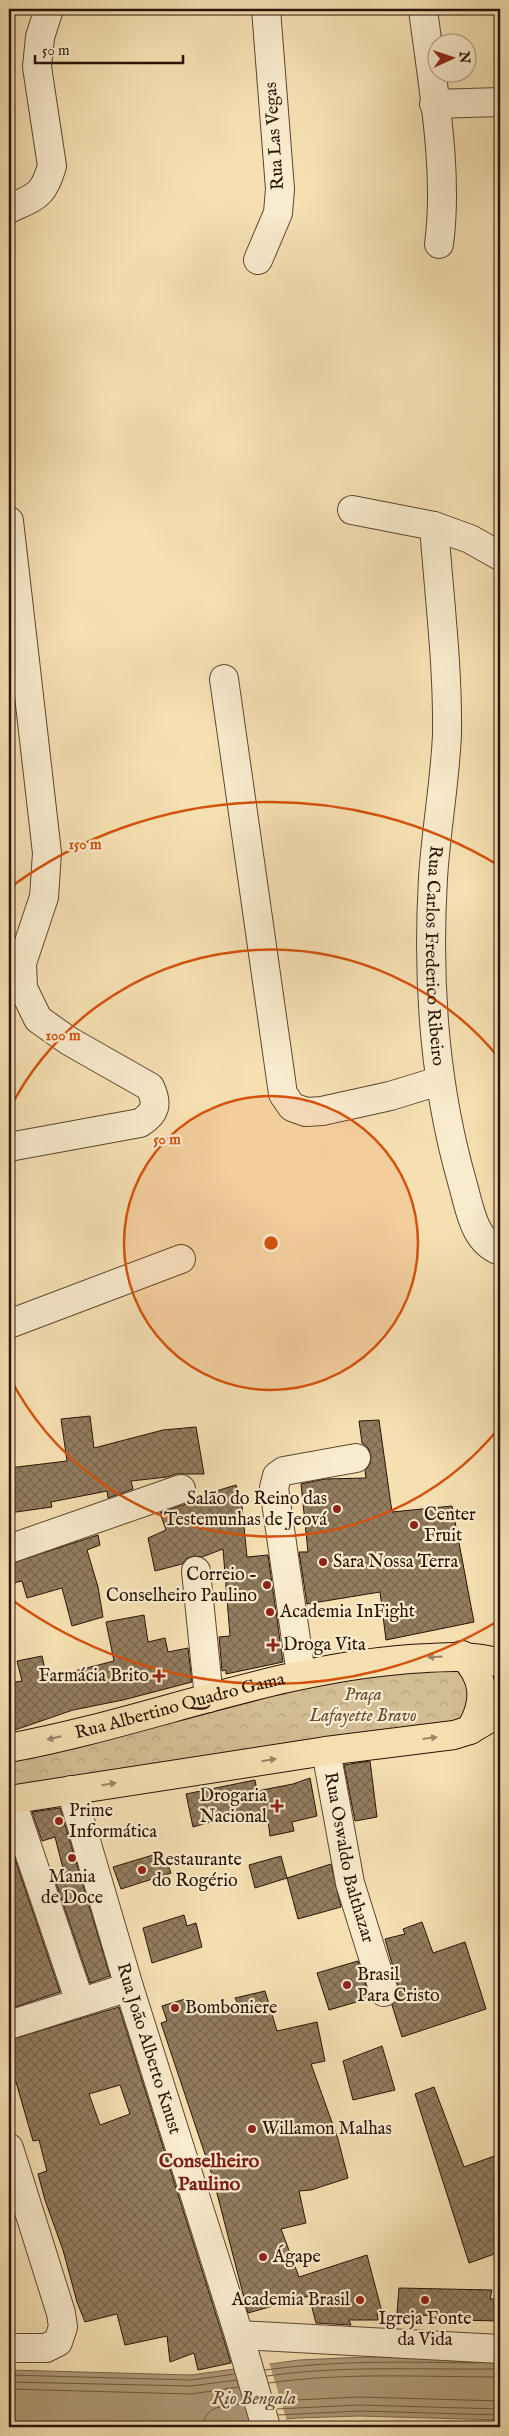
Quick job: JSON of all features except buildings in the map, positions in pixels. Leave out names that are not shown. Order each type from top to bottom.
[{"type":"main road","name":"Rua Albertino Quadro Gama","points":[[9,1748],[128,1721],[302,1674],[364,1662],[462,1655],[500,1663]]},
{"type":"main road","points":[[462,1655],[470,1662],[479,1678],[482,1691],[479,1715],[470,1730]]},
{"type":"main road","points":[[500,1667],[496,1673],[495,1686],[500,1696]]},
{"type":"main road","points":[[10,1799],[326,1751],[454,1735],[470,1730],[500,1712]]},
{"type":"street","points":[[9,209],[40,194],[48,181],[52,166],[37,67],[40,37],[49,9]]},
{"type":"street","name":"Rua Las Vegas","points":[[258,260],[278,212],[280,189],[266,9]]},
{"type":"street","points":[[422,9],[434,104],[443,218],[439,244]]},
{"type":"street","points":[[434,104],[500,102]]},
{"type":"street","points":[[352,510],[434,526],[470,539],[500,556]]},
{"type":"street","points":[[9,522],[47,853],[44,897],[22,963],[23,988],[38,1019],[68,1041],[150,1087],[154,1095],[154,1107],[151,1116],[140,1123],[9,1147]]},
{"type":"street","name":"Rua Carlos Frederico Ribeiro","points":[[434,526],[447,734],[433,887],[431,985],[440,1081],[458,1169],[476,1229],[490,1247],[500,1251]]},
{"type":"street","points":[[224,680],[283,1094],[292,1106],[306,1112],[322,1111],[390,1096],[440,1081]]},
{"type":"street","points":[[9,1324],[181,1259]]},
{"type":"street","points":[[302,1674],[274,1488],[277,1476],[284,1471],[356,1458]]},
{"type":"street","points":[[9,1549],[181,1489]]},
{"type":"street","points":[[196,1571],[209,1698]]},
{"type":"street","name":"Rua Oswaldo Balthazar","points":[[326,1751],[350,1883],[384,1992]]},
{"type":"street","name":"Rua João Alberto Knust","points":[[71,1790],[128,1987],[266,2427]]},
{"type":"street","points":[[10,1799],[80,2002]]},
{"type":"street","points":[[9,2026],[128,1987]]},
{"type":"street","points":[[9,2148],[61,2313],[63,2327],[58,2342],[46,2348],[9,2348]]},
{"type":"street","points":[[242,2346],[500,2349]]},
{"type":"green space","name":"Praça Lafayette Bravo","points":[[466,1661],[475,1695],[465,1722],[9,1795],[9,1752],[303,1683]]},
{"type":"water","name":"Rio Bengala","points":[[365,2357],[500,2358],[500,2420],[359,2416],[298,2418],[196,2427],[9,2427],[9,2370],[191,2375],[299,2360]]},
{"type":"pier","points":[[269,2362],[287,2421],[257,2424],[240,2366]]},
{"type":"place","name":"Salão do Reino das Testemunhas de Jeová","points":[[337,1509]]},
{"type":"place","name":"Center Fruit","points":[[414,1525]]},
{"type":"place","name":"Sara Nossa Terra","points":[[323,1562]]},
{"type":"place","name":"Correio - Conselheiro Paulino","points":[[267,1585]]},
{"type":"place","name":"Academia InFight","points":[[270,1612]]},
{"type":"place","name":"Droga Vita","points":[[273,1645]]},
{"type":"place","name":"Farmácia Brito","points":[[159,1676]]},
{"type":"place","name":"Drogaria Nacional","points":[[277,1806]]},
{"type":"place","name":"Prime Informática","points":[[59,1821]]},
{"type":"place","name":"Mania de Doce","points":[[72,1858]]},
{"type":"place","name":"Restaurante do Rogério","points":[[142,1870]]},
{"type":"place","name":"Brasil Para Cristo","points":[[347,1985]]},
{"type":"place","name":"Bomboniere","points":[[175,2008]]},
{"type":"place","name":"Willamon Malhas","points":[[252,2129]]},
{"type":"place","name":"Ágape","points":[[263,2257]]},
{"type":"place","name":"Academia Brasil","points":[[360,2300]]},
{"type":"place","name":"Igreja Fonte da Vida","points":[[425,2300]]},
{"type":"district","name":"Conselheiro Paulino","points":[[209,2172]]}]
